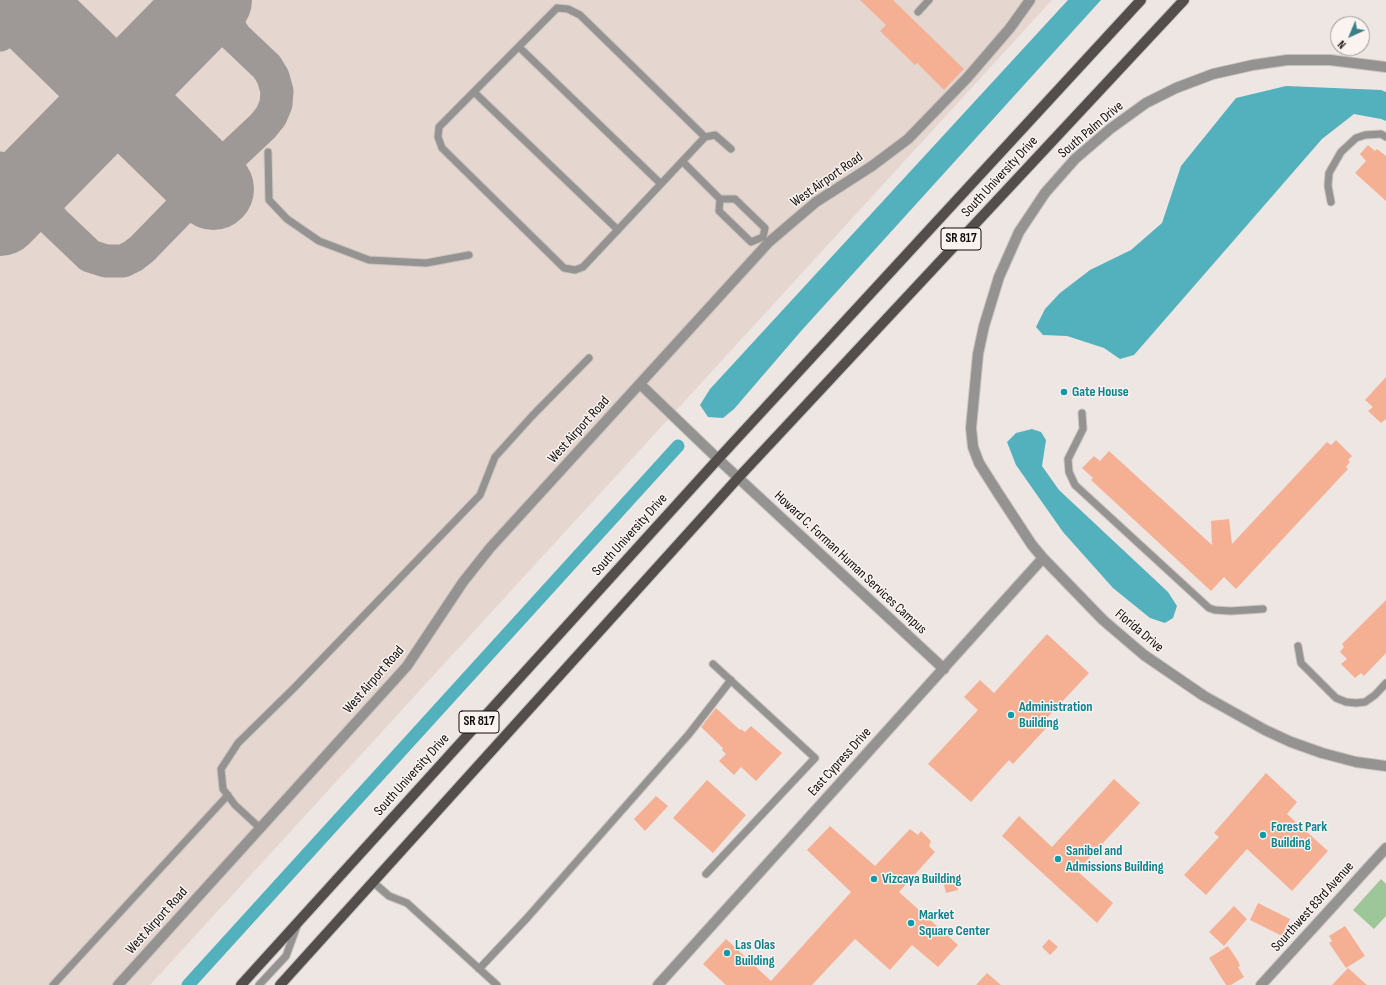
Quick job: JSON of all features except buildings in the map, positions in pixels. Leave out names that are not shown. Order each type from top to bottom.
[{"type":"main road","name":"South University Drive","points":[[241,985],[718,459],[1141,0]]},
{"type":"main road","name":"South University Drive","points":[[280,985],[738,478],[1184,0]]},
{"type":"street","name":"West Airport Road","points":[[118,985],[407,666],[463,582],[490,548],[640,384],[766,239],[816,202],[872,166],[908,139],[967,78],[1010,28],[1030,0]]},
{"type":"street","name":"South Palm Drive","points":[[973,411],[978,354],[984,326],[999,278],[1020,232],[1045,192],[1075,159],[1110,129],[1146,103],[1176,88],[1213,74],[1253,65],[1287,60],[1330,60],[1386,68]]},
{"type":"street","points":[[640,384],[738,478]]},
{"type":"street","name":"Florida Drive","points":[[973,411],[971,428],[973,447],[1002,499],[1032,545],[1103,620],[1144,655],[1204,696],[1265,730],[1291,742],[1322,753],[1349,760],[1386,766]]},
{"type":"street","name":"Howard C. Forman Human Services Campus","points":[[738,478],[944,669]]},
{"type":"street","name":"East Cypress Drive","points":[[658,985],[1043,558]]},
{"type":"street","name":"Sourthwest 83rd Avenue","points":[[1261,985],[1386,848]]},
{"type":"lane","points":[[918,12],[929,0]]},
{"type":"lane","points":[[705,137],[580,15],[568,9],[557,8],[439,127],[438,137],[442,148],[564,268],[575,270],[583,267],[705,137],[716,135],[730,149]]},
{"type":"lane","points":[[519,47],[661,184]]},
{"type":"lane","points":[[474,92],[618,230]]},
{"type":"lane","points":[[1331,202],[1328,186],[1329,173],[1341,152],[1356,138],[1365,134],[1381,134],[1386,137]]},
{"type":"lane","points":[[268,152],[269,200],[287,219],[319,241],[369,260],[426,263],[469,255]]},
{"type":"lane","points":[[683,162],[720,199],[735,198],[765,228],[766,239],[751,242],[719,211],[720,199]]},
{"type":"lane","points":[[260,828],[235,805],[223,789],[222,769],[238,743],[294,688],[480,495],[495,457],[532,416],[589,358]]},
{"type":"lane","points":[[1082,413],[1083,428],[1068,459],[1069,472],[1075,485],[1209,608],[1231,611],[1264,610]]},
{"type":"lane","points":[[1298,646],[1301,663],[1336,698],[1346,702],[1365,702],[1386,683]]},
{"type":"lane","points":[[706,874],[815,758],[714,664]]},
{"type":"lane","points":[[479,969],[527,918],[689,734],[731,680]]},
{"type":"lane","points":[[53,985],[228,796]]},
{"type":"lane","points":[[373,882],[389,896],[407,903],[497,985]]},
{"type":"lane","points":[[259,985],[286,956],[298,922]]},
{"type":"shaded area","points":[[0,0],[1052,0],[150,985],[0,985]]},
{"type":"green space","points":[[1381,879],[1386,884],[1386,916],[1374,929],[1353,910]]},
{"type":"water","points":[[1068,0],[1101,0],[802,330],[734,409],[723,418],[708,417],[700,405],[710,389]]},
{"type":"water","points":[[1286,86],[1381,90],[1386,92],[1386,121],[1354,114],[1322,139],[1134,355],[1120,359],[1104,348],[1067,336],[1043,335],[1036,327],[1045,309],[1060,293],[1090,270],[1131,250],[1162,223],[1181,166],[1236,98]]},
{"type":"water","points":[[1032,429],[1041,432],[1046,440],[1042,466],[1059,490],[1168,592],[1177,606],[1173,618],[1165,623],[1150,618],[1113,588],[1063,532],[1016,465],[1007,442],[1016,433]]},
{"type":"waterway","points":[[188,985],[678,446]]},
{"type":"taxiway","points":[[0,35],[8,21],[9,0]]},
{"type":"taxiway","points":[[180,31],[186,15],[186,0]]},
{"type":"taxiway","points":[[222,0],[224,20],[228,29],[233,33]]},
{"type":"taxiway","points":[[180,31],[196,24],[212,24],[228,30],[267,67],[273,77],[277,91],[276,104],[271,116],[263,126],[229,158],[219,164],[205,166],[191,164],[181,158]]},
{"type":"taxiway","points":[[0,216],[16,210],[29,209],[37,211],[48,216],[90,256],[106,261],[123,261],[142,249],[184,204],[188,194],[189,181],[187,169],[181,158]]},
{"type":"taxiway","points":[[48,166],[42,179],[41,195],[43,206],[54,222]]},
{"type":"taxiway","points":[[0,168],[15,174],[25,174],[48,166]]},
{"type":"runway","points":[[19,0],[213,189]]},
{"type":"runway","points":[[0,215],[211,0]]},
{"type":"place","name":"Gate House","points":[[1064,392]]},
{"type":"place","name":"Administration Building","points":[[1011,715]]},
{"type":"place","name":"Forest Park Building","points":[[1263,835]]},
{"type":"place","name":"Sanibel and Admissions Building","points":[[1058,859]]},
{"type":"place","name":"Vizcaya Building","points":[[874,879]]},
{"type":"place","name":"Market Square Center","points":[[911,923]]},
{"type":"place","name":"Las Olas Building","points":[[727,953]]}]
